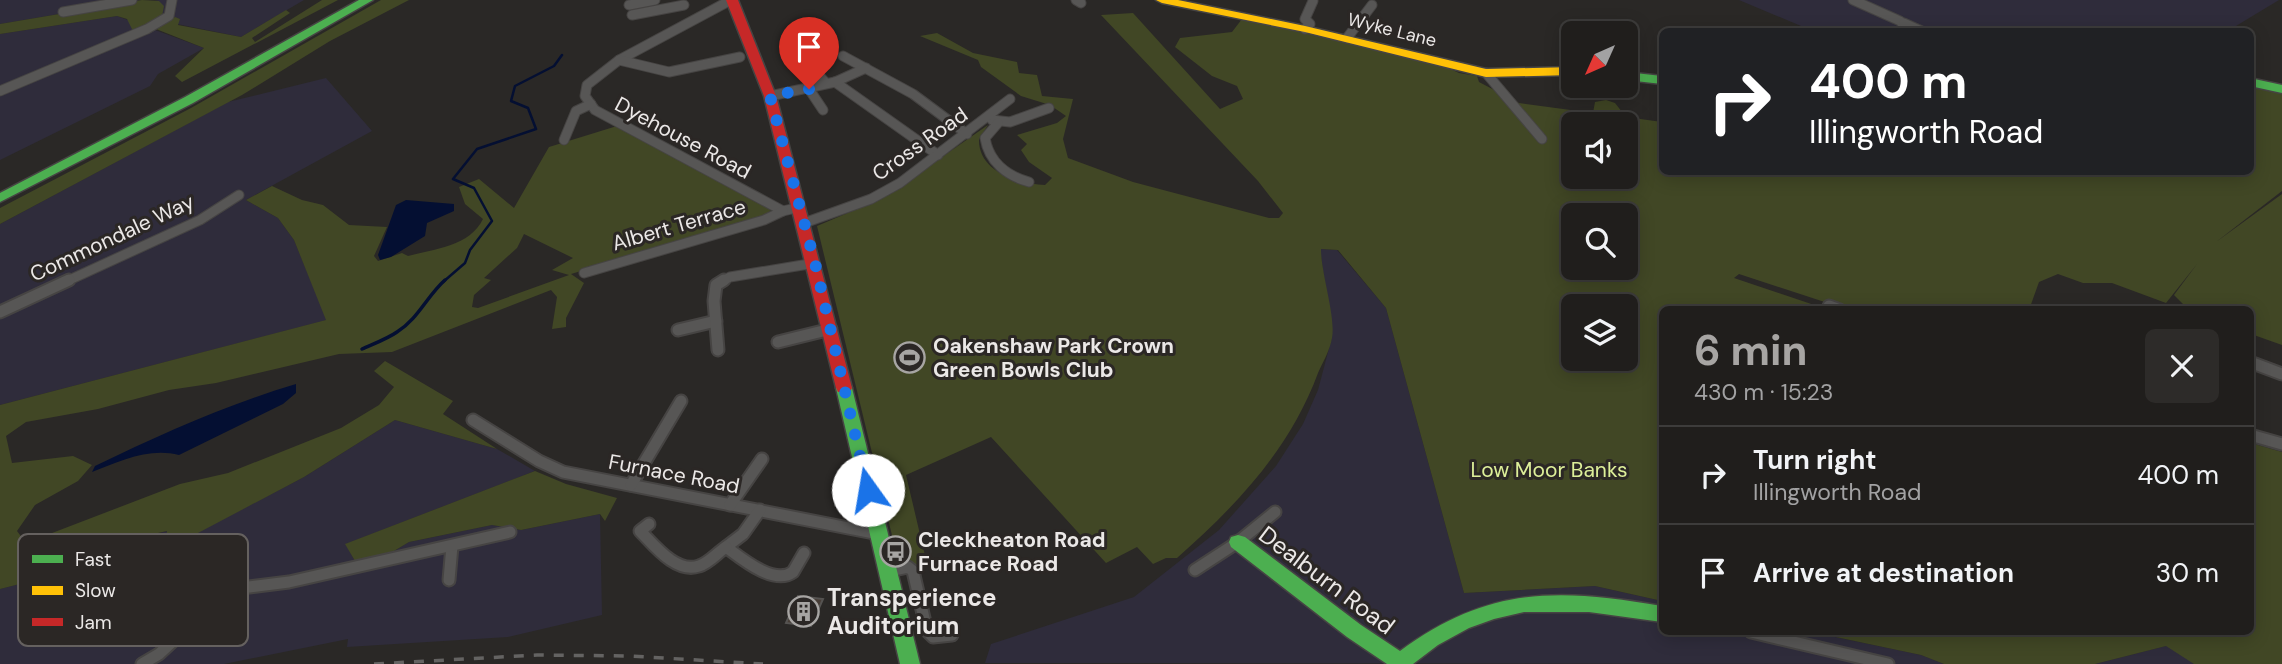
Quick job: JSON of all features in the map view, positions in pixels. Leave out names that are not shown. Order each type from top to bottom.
[{"type":"main road","points":[[0,187],[237,64],[351,0]]},
{"type":"main road","points":[[0,198],[189,100],[367,0]]},
{"type":"main road","points":[[732,0],[770,96],[815,263],[910,664]]},
{"type":"main road","name":"Wyke Lane","points":[[1162,0],[1347,38],[1486,73],[1561,71]]},
{"type":"main road","points":[[1638,77],[1659,80]]},
{"type":"main road","points":[[2254,83],[2282,89]]},
{"type":"main road","name":"Dealburn Road","points":[[1238,542],[1354,631],[1400,662],[1429,634],[1451,622],[1520,602],[1614,604],[1659,613]]},
{"type":"street","points":[[63,12],[132,0]]},
{"type":"street","points":[[0,91],[147,29],[169,16],[173,0]]},
{"type":"street","points":[[629,5],[655,0]]},
{"type":"street","name":"Dyehouse Road","points":[[732,0],[619,60],[587,85],[585,96],[595,110],[783,211]]},
{"type":"street","points":[[1853,0],[1915,28]]},
{"type":"street","points":[[1306,29],[1310,24],[1305,19],[1313,1]]},
{"type":"street","points":[[632,15],[685,3],[689,18],[694,20]]},
{"type":"street","points":[[1347,38],[1371,5]]},
{"type":"street","points":[[1900,21],[1906,28]]},
{"type":"street","points":[[818,33],[808,45],[818,74],[938,155]]},
{"type":"street","points":[[843,56],[931,106],[967,134]]},
{"type":"street","points":[[619,60],[669,72],[723,57],[740,57]]},
{"type":"street","points":[[770,96],[809,89],[866,68]]},
{"type":"street","points":[[1486,73],[1542,139]]},
{"type":"street","points":[[809,89],[811,96],[823,110]]},
{"type":"street","name":"Cross Road","points":[[802,215],[871,199],[900,183],[1010,99]]},
{"type":"street","name":"Dyehouse Road","points":[[564,139],[576,111],[591,104]]},
{"type":"street","points":[[986,118],[998,122],[1025,118],[1049,108]]},
{"type":"street","points":[[998,122],[985,138],[985,147],[992,158],[1016,180],[1029,182]]},
{"type":"street","name":"Commondale Way","points":[[0,313],[200,220],[239,195]]},
{"type":"street","points":[[783,211],[802,215]]},
{"type":"street","name":"Albert Terrace","points":[[584,273],[764,220],[783,211]]},
{"type":"street","points":[[718,350],[716,285],[730,276],[815,263]]},
{"type":"street","points":[[678,330],[716,321]]},
{"type":"street","points":[[778,342],[831,329]]},
{"type":"street","points":[[2254,364],[2282,374]]},
{"type":"street","points":[[631,485],[681,401]]},
{"type":"street","name":"Furnace Road","points":[[473,420],[539,461],[563,472],[880,534]]},
{"type":"street","points":[[2254,436],[2282,444]]},
{"type":"street","points":[[730,505],[762,459]]},
{"type":"street","points":[[649,524],[640,531],[674,562],[693,574],[743,534],[760,510]]},
{"type":"street","name":"Dealburn Road","points":[[1195,570],[1238,542],[1275,512]]},
{"type":"street","points":[[248,587],[289,582],[510,532]]},
{"type":"street","points":[[449,580],[452,546]]},
{"type":"street","points":[[726,547],[756,568],[786,576],[792,574],[804,553]]},
{"type":"street","points":[[889,571],[908,567],[913,571],[927,631],[933,637],[952,635]]},
{"type":"street","points":[[1764,635],[1888,664]]},
{"type":"street","points":[[142,664],[168,646]]},
{"type":"shaded area","points":[[0,0],[142,0],[0,24]]},
{"type":"shaded area","points":[[154,0],[304,0],[241,37],[177,24],[180,19],[162,16],[159,1]]},
{"type":"shaded area","points":[[1739,0],[2279,0],[2233,28],[1806,28]]},
{"type":"shaded area","points":[[117,16],[204,48],[158,74],[150,86],[0,160],[0,34]]},
{"type":"shaded area","points":[[326,78],[372,131],[246,200],[278,218],[294,240],[327,320],[0,405],[0,224],[228,102]]},
{"type":"shaded area","points":[[1320,249],[1337,250],[1386,308],[1464,593],[1595,586],[1659,600],[1659,635],[1826,635],[1921,655],[1944,664],[985,663],[991,644],[1134,597],[1219,530],[1276,466],[1303,424],[1318,390],[1332,337]]},
{"type":"shaded area","points":[[395,420],[497,449],[535,471],[346,544],[355,561],[394,551],[409,542],[492,525],[521,530],[600,514],[602,615],[508,637],[347,647],[348,639],[224,664],[0,664],[0,589],[18,584],[18,646],[248,646],[248,534],[195,534],[304,477]]},
{"type":"shaded area","points":[[2189,640],[2246,664],[2095,664]]},
{"type":"green space","points":[[142,0],[159,1],[164,6],[162,16],[133,31],[127,19],[117,16],[0,34],[0,24]]},
{"type":"green space","points":[[322,0],[338,0],[182,82],[175,76],[204,48],[156,29],[175,17],[180,19],[178,25],[241,37],[286,10],[290,13],[252,38],[255,42]]},
{"type":"green space","points":[[381,0],[409,0],[330,41],[242,95],[0,224],[0,208],[191,108]]},
{"type":"green space","name":"Low Moor Banks","points":[[1133,13],[1220,109],[1243,99],[1237,86],[1212,76],[1175,47],[1180,38],[1232,32],[1242,19],[1440,64],[1459,73],[1477,76],[1479,82],[1519,103],[1586,112],[1561,112],[1561,189],[1638,189],[1638,119],[1659,122],[1659,175],[2254,175],[2254,86],[2282,92],[2282,191],[2216,242],[2282,194],[2282,345],[2254,335],[2254,306],[2185,306],[2174,295],[2197,264],[2166,303],[2112,283],[2083,283],[2058,274],[2039,282],[2030,306],[1837,306],[1739,274],[1734,278],[1817,306],[1659,306],[1659,600],[1595,586],[1464,593],[1386,308],[1338,250],[1321,249],[1333,329],[1328,351],[1306,401],[1277,451],[1259,474],[1220,518],[1177,558],[1166,558],[1153,564],[1137,547],[1106,563],[991,437],[906,475],[927,564],[915,567],[898,560],[817,226],[883,198],[988,125],[979,139],[985,160],[1012,179],[1045,185],[1052,178],[1029,162],[1021,150],[1027,144],[1017,135],[1057,123],[1066,116],[1050,105],[1021,96],[981,67],[978,60],[920,36],[937,33],[973,53],[1017,62],[1019,73],[1037,75],[1042,96],[1073,99],[1063,139],[1068,158],[1133,182],[1269,218],[1279,218],[1283,213],[1258,181],[1101,15]]},
{"type":"green space","points":[[1606,100],[1615,103],[1622,112],[1593,112],[1595,102]]},
{"type":"green space","points":[[617,126],[771,210],[765,216],[571,274],[584,283],[566,318],[566,327],[552,329],[557,297],[551,290],[392,352],[339,354],[216,383],[169,390],[98,409],[26,422],[6,436],[12,463],[73,456],[92,465],[78,481],[35,505],[17,531],[19,534],[18,584],[0,589],[0,405],[326,320],[294,240],[278,218],[246,200],[272,186],[302,200],[323,205],[349,225],[387,227],[374,256],[378,261],[402,253],[408,256],[451,245],[470,235],[483,219],[465,204],[459,187],[479,179],[514,208],[549,147]],"holes":[[[524,234],[573,258],[552,270],[569,275],[478,308],[472,307],[474,295],[491,280],[484,278],[517,248]]]},
{"type":"green space","points":[[385,361],[453,401],[443,414],[497,449],[395,420],[304,477],[196,534],[167,534],[167,531],[154,534],[49,534],[180,484],[228,473],[341,428],[379,405],[394,387],[374,371]]},
{"type":"green space","points":[[2254,444],[2282,452],[2282,664],[2194,664],[2166,646],[2095,664],[1944,664],[1921,655],[1826,635],[2254,635]]},
{"type":"green space","points":[[535,471],[566,484],[617,498],[605,521],[600,514],[521,530],[492,525],[409,542],[394,551],[355,561],[345,544]]},
{"type":"water","points":[[406,200],[454,204],[454,211],[427,223],[425,236],[391,257],[380,260],[378,255],[396,205]]},
{"type":"water","points":[[296,384],[296,393],[283,404],[179,455],[146,454],[92,472],[95,466],[169,432],[244,401]]},
{"type":"building","name":"Transperience Auditorium","points":[[798,596],[823,599],[811,626],[786,623]]},
{"type":"waterway","points":[[444,281],[465,263],[470,250],[492,221],[474,188],[453,179],[477,149],[536,129],[528,108],[511,101],[515,86],[554,66],[562,55]]},
{"type":"waterway","points":[[362,349],[404,327],[444,281]]},
{"type":"railway","points":[[374,664],[537,655],[630,656],[763,664]]},
{"type":"traffic: fast","points":[[0,198],[189,100],[367,0]]},
{"type":"traffic: fast","points":[[1638,77],[1659,80]]},
{"type":"traffic: fast","points":[[2254,83],[2282,89]]},
{"type":"traffic: fast","points":[[844,388],[910,664]]},
{"type":"traffic: fast","points":[[1238,542],[1354,631],[1400,662],[1431,639],[1462,622],[1524,604],[1589,604],[1659,614]]},
{"type":"traffic: slow","points":[[1162,0],[1305,29],[1486,73],[1561,71]]},
{"type":"traffic: jam","points":[[732,0],[770,96],[844,388]]},
{"type":"place","name":"Oakenshaw Park Crown Green Bowls Club","points":[[910,358]]},
{"type":"place","name":"Cleckheaton Road Furnace Road","points":[[895,552]]},
{"type":"place","name":"Transperience Auditorium","points":[[804,611]]},
{"type":"route","points":[[809,89],[770,96],[815,263],[868,490]]}]
